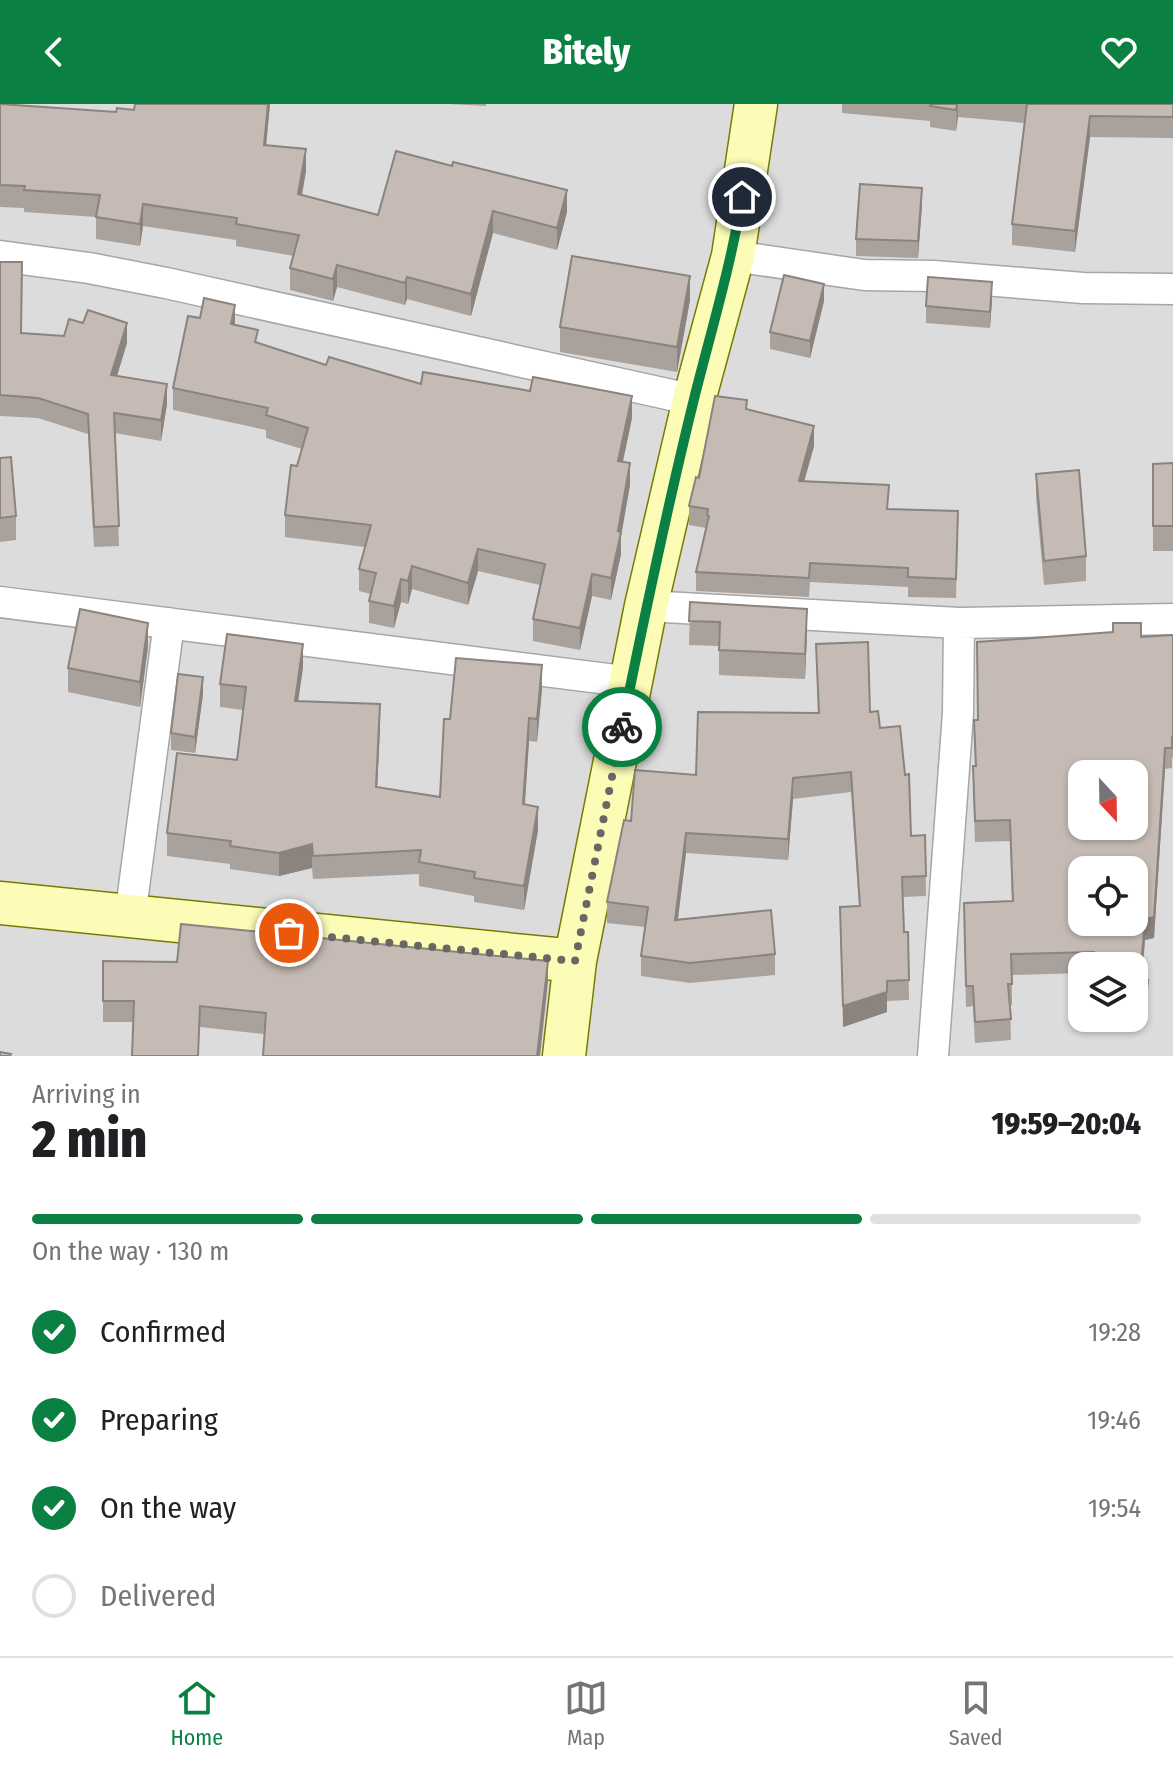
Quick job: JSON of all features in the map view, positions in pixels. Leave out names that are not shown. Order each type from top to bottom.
[{"type":"street","points":[[564,1056],[575,961],[646,606],[694,400],[733,256],[756,104]]},
{"type":"street","points":[[0,256],[89,268],[166,283],[694,400]]},
{"type":"street","points":[[733,256],[864,275],[934,276],[1083,288],[1173,289]]},
{"type":"street","points":[[0,602],[631,682]]},
{"type":"street","points":[[646,606],[959,623],[1173,619]]},
{"type":"street","points":[[130,917],[169,623]]},
{"type":"street","points":[[933,1056],[958,713],[959,623]]},
{"type":"street","points":[[0,903],[575,961]]},
{"type":"shaded area","points":[[0,104],[1173,104],[1173,1056],[0,1056]]},
{"type":"building","points":[[0,104],[116,112],[117,108],[134,110],[135,104],[268,104],[264,145],[306,149],[298,194],[378,215],[396,151],[567,190],[557,228],[493,211],[471,294],[407,277],[405,283],[337,265],[333,279],[290,268],[299,235],[236,224],[237,218],[143,204],[140,224],[96,217],[100,195],[24,190],[25,186],[0,185]]},
{"type":"building","points":[[931,104],[957,104],[956,110]]},
{"type":"building","points":[[1027,104],[1173,104],[1173,117],[1090,116],[1075,231],[1012,224]]},
{"type":"building","points":[[860,184],[922,188],[918,241],[856,239]]},
{"type":"building","points":[[572,256],[690,276],[677,347],[560,327]]},
{"type":"building","points":[[0,262],[22,262],[21,333],[64,336],[69,319],[83,323],[88,310],[127,323],[111,375],[167,384],[161,420],[114,413],[119,526],[94,527],[88,414],[38,398],[0,395]]},
{"type":"building","points":[[784,275],[824,284],[810,341],[770,332]]},
{"type":"building","points":[[928,277],[992,282],[990,312],[926,306]]},
{"type":"building","points":[[204,298],[235,305],[231,324],[258,330],[255,342],[326,365],[329,357],[421,384],[423,372],[530,391],[533,377],[632,396],[618,461],[630,463],[611,578],[592,574],[580,628],[533,619],[545,564],[478,549],[468,583],[412,566],[408,581],[401,579],[394,606],[369,601],[376,573],[359,569],[371,525],[285,515],[291,465],[297,466],[308,428],[266,415],[268,408],[173,388],[188,316],[200,318]]},
{"type":"building","points":[[715,396],[747,400],[746,409],[814,426],[799,481],[889,485],[887,509],[958,511],[956,579],[908,577],[908,568],[810,563],[809,578],[696,572],[709,516],[708,509],[689,506],[696,477],[699,478]]},
{"type":"building","points":[[11,457],[16,516],[0,518],[0,458]]},
{"type":"building","points":[[1173,463],[1173,526],[1153,526],[1153,464]]},
{"type":"building","points":[[1079,470],[1086,556],[1044,561],[1036,474]]},
{"type":"building","points":[[690,602],[807,609],[805,654],[719,650],[720,622],[689,621]]},
{"type":"building","points":[[80,609],[148,623],[140,682],[68,668]]},
{"type":"building","points":[[1113,623],[1141,623],[1141,637],[1173,635],[1173,737],[1172,748],[1165,748],[1154,917],[1148,918],[1148,856],[1068,856],[1068,936],[1144,936],[1142,952],[1011,954],[1012,984],[1008,984],[1011,1019],[975,1022],[973,986],[966,986],[964,903],[1013,901],[1010,820],[975,821],[973,766],[976,766],[974,720],[978,720],[977,642],[1113,632]]},
{"type":"building","points":[[227,634],[303,644],[295,701],[380,704],[376,787],[440,797],[444,719],[450,719],[456,658],[542,665],[537,719],[529,718],[523,804],[538,807],[524,886],[474,878],[475,872],[419,862],[421,850],[313,856],[312,844],[279,853],[230,846],[231,841],[167,833],[177,753],[237,760],[246,687],[220,684]]},
{"type":"building","points":[[868,642],[870,712],[878,711],[880,728],[900,726],[905,775],[909,774],[911,836],[925,835],[926,876],[902,877],[909,980],[887,981],[887,992],[843,1006],[840,907],[860,906],[851,772],[793,778],[788,839],[686,833],[675,920],[771,910],[775,954],[690,963],[641,956],[648,907],[607,902],[624,820],[631,821],[635,770],[696,775],[698,712],[819,713],[816,644]]},
{"type":"building","points":[[178,674],[203,677],[195,737],[171,733]]},
{"type":"building","points":[[181,924],[548,961],[537,1056],[263,1056],[266,1013],[200,1006],[198,1056],[132,1056],[134,1001],[103,1001],[103,961],[177,962]]},
{"type":"way so far","points":[[289,933],[575,961],[622,727]]},
{"type":"route","points":[[622,727],[646,606],[694,400],[733,256],[742,197]]}]
